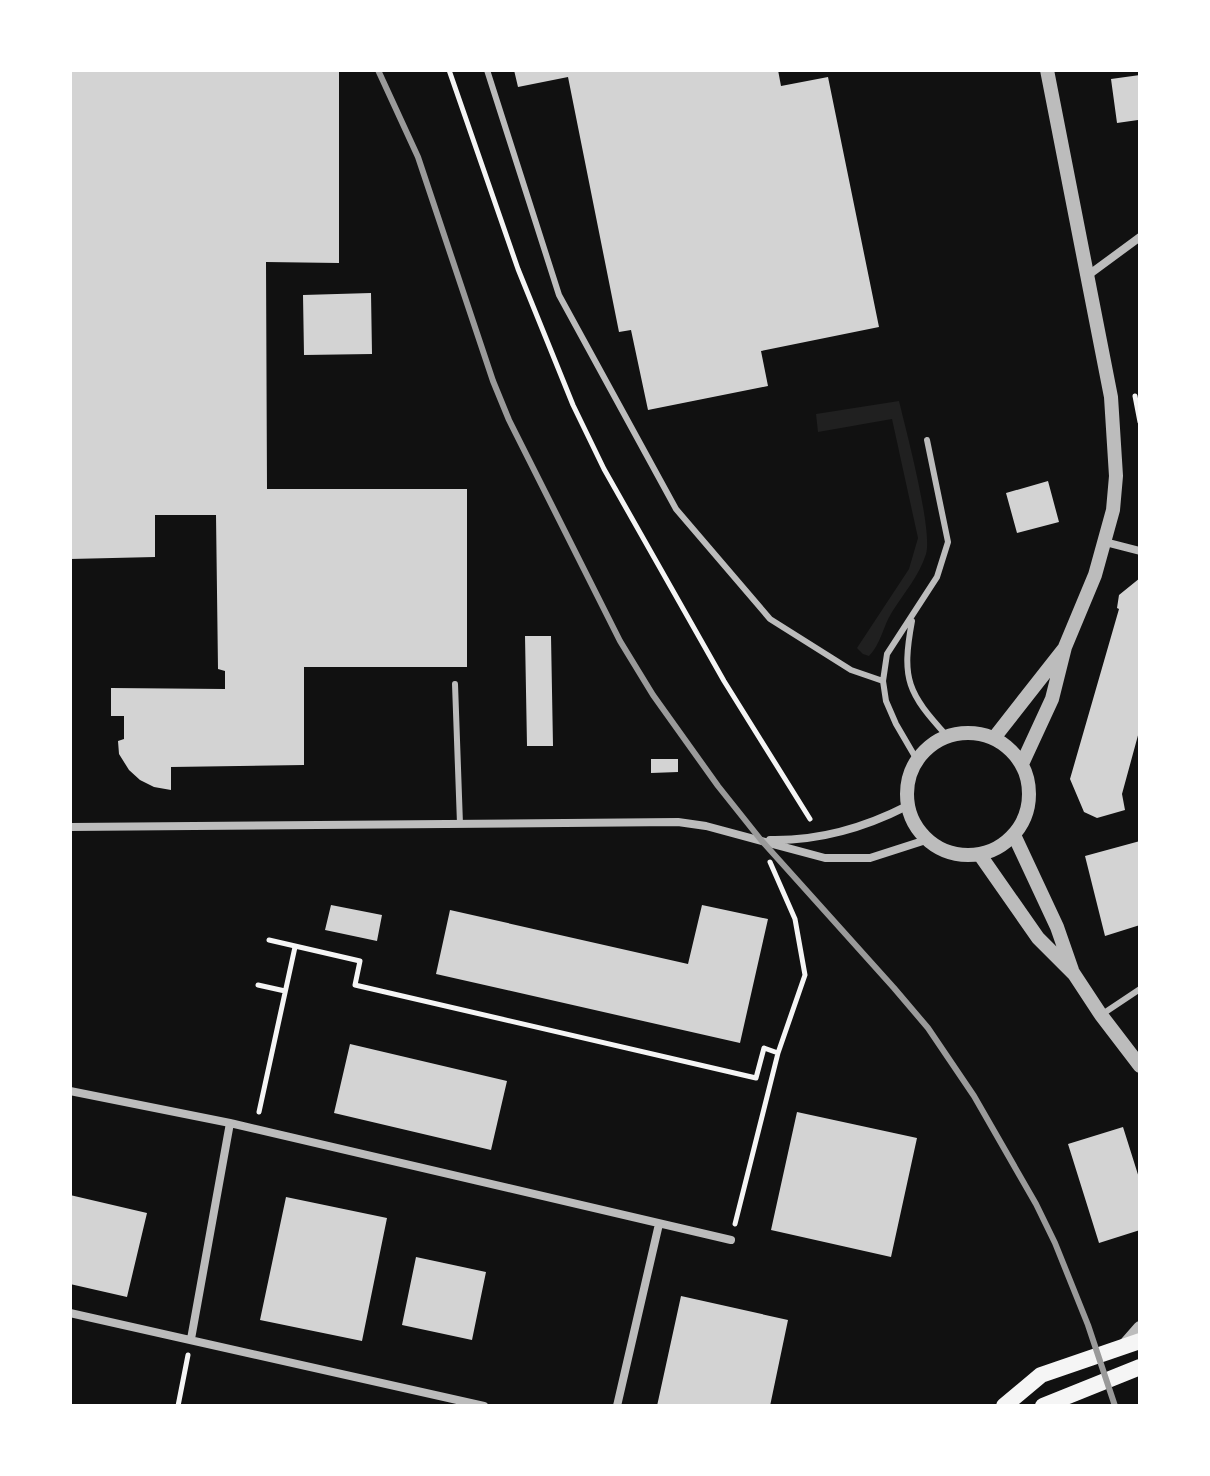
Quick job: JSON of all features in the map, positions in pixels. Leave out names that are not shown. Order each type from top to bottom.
[{"type":"main road","points":[[1004,1406],[1041,1375],[1133,1342]]},
{"type":"main road","points":[[1043,1406],[1140,1368]]},
{"type":"street","points":[[1022,764],[1052,699],[1065,647],[1105,542],[1113,510],[1116,476],[1111,397],[1047,70]]},
{"type":"street","points":[[1087,277],[1140,237]]},
{"type":"street","points":[[1105,542],[1140,551]]},
{"type":"street","points":[[994,738],[1065,647]]},
{"type":"street","points":[[978,733],[994,738],[1022,764],[1028,782],[1029,801],[1024,820],[1004,844],[980,855],[961,856],[942,850],[926,840],[911,818],[907,806],[909,774],[917,760],[935,742],[947,736],[978,733]]},
{"type":"street","points":[[761,840],[796,841],[820,836],[877,821],[907,806]]},
{"type":"street","points":[[70,827],[678,822],[706,826],[825,858],[847,859],[870,858],[926,840]]},
{"type":"street","points":[[1014,835],[1057,927],[1074,974]]},
{"type":"street","points":[[980,855],[1038,938],[1074,974],[1140,1066]]},
{"type":"street","points":[[70,1091],[230,1123],[731,1240]]},
{"type":"street","points":[[191,1339],[230,1123]]},
{"type":"street","points":[[617,1406],[659,1224]]},
{"type":"street","points":[[70,1313],[484,1406]]},
{"type":"street","points":[[1133,1342],[1140,1328]]},
{"type":"lane","points":[[487,70],[559,295],[676,509],[770,619],[851,670],[883,681]]},
{"type":"lane","points":[[917,760],[886,701],[883,681],[887,654],[912,618],[945,559],[948,542],[927,440]]},
{"type":"lane","points":[[912,618],[906,650],[906,674],[914,696],[947,736]]},
{"type":"lane","points":[[455,684],[460,824]]},
{"type":"lane","points":[[1101,1015],[1140,989]]},
{"type":"path","points":[[449,70],[518,269],[573,405],[604,469],[717,668],[820,836]]},
{"type":"path","points":[[731,1240],[778,1053],[805,975],[795,919],[761,840]]},
{"type":"path","points":[[269,940],[360,961],[355,985],[756,1078],[764,1048],[778,1053]]},
{"type":"path","points":[[255,1129],[295,947]]},
{"type":"path","points":[[258,985],[285,991]]},
{"type":"path","points":[[178,1406],[191,1339]]},
{"type":"shaded area","points":[[899,401],[926,524],[926,554],[869,656],[857,648],[909,569],[918,538],[892,419],[818,432],[816,414]]},
{"type":"building","points":[[70,70],[339,72],[339,263],[266,262],[267,489],[467,489],[467,667],[304,667],[304,765],[171,767],[171,790],[140,780],[119,754],[118,741],[124,739],[124,716],[111,716],[111,688],[225,689],[225,671],[218,669],[216,515],[155,515],[155,557],[70,559]]},
{"type":"building","points":[[514,70],[778,70],[781,86],[828,77],[879,327],[761,351],[768,386],[648,410],[631,330],[619,332],[568,77],[518,87]]},
{"type":"building","points":[[1140,75],[1138,120],[1117,123],[1111,79]]},
{"type":"building","points":[[371,293],[372,354],[304,355],[303,295]]},
{"type":"building","points":[[1048,481],[1059,522],[1017,533],[1006,493]]},
{"type":"building","points":[[1140,578],[1140,728],[1122,794],[1125,810],[1097,818],[1084,812],[1070,779],[1119,609],[1119,595]]},
{"type":"building","points":[[525,636],[551,636],[553,746],[527,746]]},
{"type":"building","points":[[651,759],[678,759],[678,772],[651,773]]},
{"type":"building","points":[[1140,841],[1140,925],[1105,936],[1085,856]]},
{"type":"building","points":[[331,905],[382,915],[377,941],[325,930]]},
{"type":"building","points":[[702,905],[768,919],[740,1043],[436,974],[450,910],[688,964]]},
{"type":"building","points":[[350,1044],[507,1081],[491,1150],[334,1113]]},
{"type":"building","points":[[797,1112],[917,1138],[891,1257],[771,1230]]},
{"type":"building","points":[[1123,1127],[1140,1181],[1140,1230],[1099,1243],[1068,1144]]},
{"type":"building","points":[[70,1195],[147,1213],[127,1297],[70,1284]]},
{"type":"building","points":[[286,1197],[387,1218],[362,1341],[260,1320]]},
{"type":"building","points":[[416,1257],[486,1272],[472,1340],[402,1325]]},
{"type":"building","points":[[681,1296],[788,1320],[770,1406],[657,1406]]},
{"type":"railway","points":[[378,70],[418,157],[509,420],[620,641],[653,695],[718,786],[761,840],[928,1028],[974,1096],[1055,1243],[1088,1325],[1115,1406]]}]
